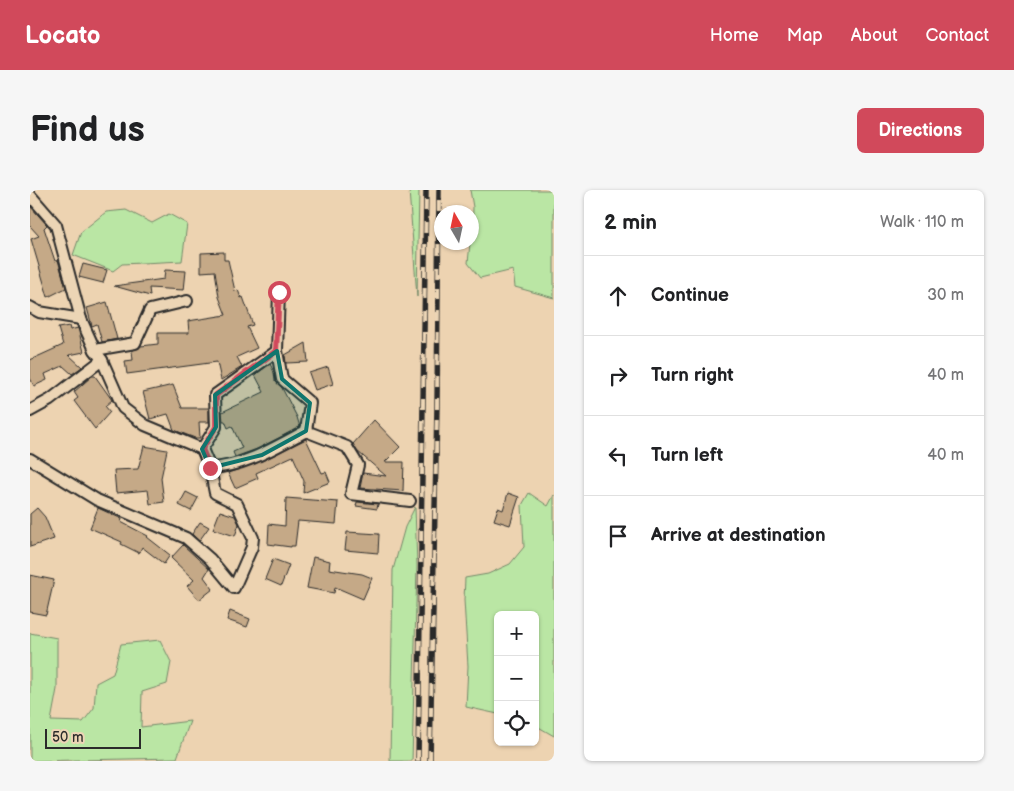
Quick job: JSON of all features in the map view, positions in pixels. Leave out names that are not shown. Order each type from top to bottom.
[{"type":"street","points":[[30,195],[56,225],[80,319],[102,360],[123,408],[145,425],[202,449],[210,468],[215,493],[237,504],[253,538],[252,547],[234,588],[210,559],[186,538],[97,500],[30,459]]},
{"type":"street","points":[[279,292],[276,351],[282,379],[310,403],[306,432]]},
{"type":"street","points":[[95,350],[135,343],[150,310],[187,301]]},
{"type":"street","points":[[30,307],[39,312],[80,319]]},
{"type":"street","points":[[202,449],[216,427],[216,395],[276,351]]},
{"type":"street","points":[[30,411],[50,400],[102,360]]},
{"type":"street","points":[[210,468],[222,468],[262,455],[306,432],[347,447],[358,465],[351,494],[410,500]]},
{"type":"highlighted area","points":[[277,351],[282,379],[310,403],[306,431],[262,455],[210,468],[202,449],[216,427],[215,395]]},
{"type":"green space","points":[[409,190],[419,190],[417,297]]},
{"type":"green space","points":[[470,190],[554,190],[554,298],[515,287],[513,270],[480,278],[468,263],[469,250],[479,250],[479,205],[473,205]]},
{"type":"green space","points":[[126,210],[152,223],[169,214],[187,224],[182,261],[122,264],[113,271],[73,255],[81,232],[106,212]]},
{"type":"green space","points":[[529,493],[548,506],[554,495],[554,736],[539,727],[539,611],[494,611],[494,713],[466,707],[468,666],[464,600],[465,578],[488,574],[510,564],[524,547],[522,505]]},
{"type":"green space","points":[[415,507],[417,566],[412,761],[390,761],[393,570],[405,527]]},
{"type":"green space","points":[[30,633],[57,638],[57,689],[51,721],[83,722],[94,708],[96,683],[113,674],[121,644],[160,640],[171,662],[167,684],[142,692],[141,727],[190,721],[177,758],[30,761]]},
{"type":"building","points":[[30,206],[47,225],[44,228],[55,261],[58,260],[66,288],[48,297],[31,239],[39,236],[30,226]]},
{"type":"building","points":[[224,252],[224,260],[228,260],[235,291],[238,290],[241,298],[243,297],[253,325],[247,327],[257,348],[237,357],[242,367],[221,380],[217,362],[127,374],[125,361],[133,360],[132,351],[141,346],[158,344],[158,333],[189,333],[188,321],[226,315],[219,297],[215,271],[201,272],[201,253]]},
{"type":"building","points":[[83,264],[107,270],[103,283],[79,277]]},
{"type":"building","points":[[165,270],[186,271],[184,290],[149,288],[150,296],[114,286],[164,279]]},
{"type":"building","points":[[107,302],[117,339],[102,342],[97,324],[92,326],[87,308]]},
{"type":"building","points":[[69,326],[70,330],[78,328],[84,352],[69,355],[82,367],[72,374],[63,366],[45,374],[47,380],[34,386],[30,378],[30,360],[63,345],[58,328]]},
{"type":"building","points":[[306,343],[308,362],[286,363],[285,355]]},
{"type":"building","points":[[270,364],[274,372],[275,381],[282,388],[300,427],[257,449],[235,457],[233,452],[242,448],[232,426],[228,428],[225,421],[223,421],[222,412],[264,392],[255,375]]},
{"type":"building","points":[[328,367],[333,384],[315,390],[309,373]]},
{"type":"building","points":[[92,376],[95,376],[112,400],[105,406],[110,412],[95,429],[74,401],[78,398],[74,392]]},
{"type":"building","points":[[173,385],[182,408],[209,408],[209,422],[199,422],[200,438],[174,430],[168,414],[150,419],[143,392]]},
{"type":"building","points":[[374,420],[400,447],[385,462],[404,462],[403,491],[360,488],[363,473],[386,476],[357,451],[353,444]]},
{"type":"building","points":[[306,439],[322,473],[326,472],[330,482],[303,493],[304,481],[293,456],[256,473],[258,478],[235,488],[228,473],[262,461]]},
{"type":"building","points":[[144,446],[167,450],[161,478],[164,502],[150,504],[148,490],[116,493],[114,470],[138,469]]},
{"type":"building","points":[[186,492],[198,498],[191,511],[179,505]]},
{"type":"building","points":[[508,493],[519,497],[510,525],[494,520],[498,508],[503,510]]},
{"type":"building","points":[[286,498],[338,502],[336,524],[298,521],[295,546],[268,544],[269,524],[285,526]]},
{"type":"building","points":[[357,502],[378,504],[377,509],[356,506]]},
{"type":"building","points":[[37,508],[45,517],[54,539],[30,547],[30,514]]},
{"type":"building","points":[[98,508],[122,519],[121,522],[148,536],[170,555],[164,564],[142,547],[139,553],[121,544],[122,542],[90,528]]},
{"type":"building","points":[[220,511],[235,516],[239,524],[235,536],[213,529]]},
{"type":"building","points":[[200,522],[209,527],[199,541],[192,534]]},
{"type":"building","points":[[347,532],[379,534],[378,553],[345,550]]},
{"type":"building","points":[[183,545],[209,569],[204,577],[213,589],[199,600],[187,586],[194,580],[171,558]]},
{"type":"building","points":[[313,557],[330,561],[329,569],[362,574],[372,578],[363,599],[335,587],[334,593],[307,588]]},
{"type":"building","points":[[273,559],[289,565],[281,586],[265,579]]},
{"type":"building","points":[[30,575],[54,580],[46,615],[30,612]]},
{"type":"building","points":[[230,611],[250,619],[247,627],[227,620]]},
{"type":"railway","points":[[418,761],[426,190]]},
{"type":"railway","points":[[430,761],[439,190]]},
{"type":"route","points":[[210,468],[202,449],[216,427],[216,395],[276,351],[279,292]]}]
